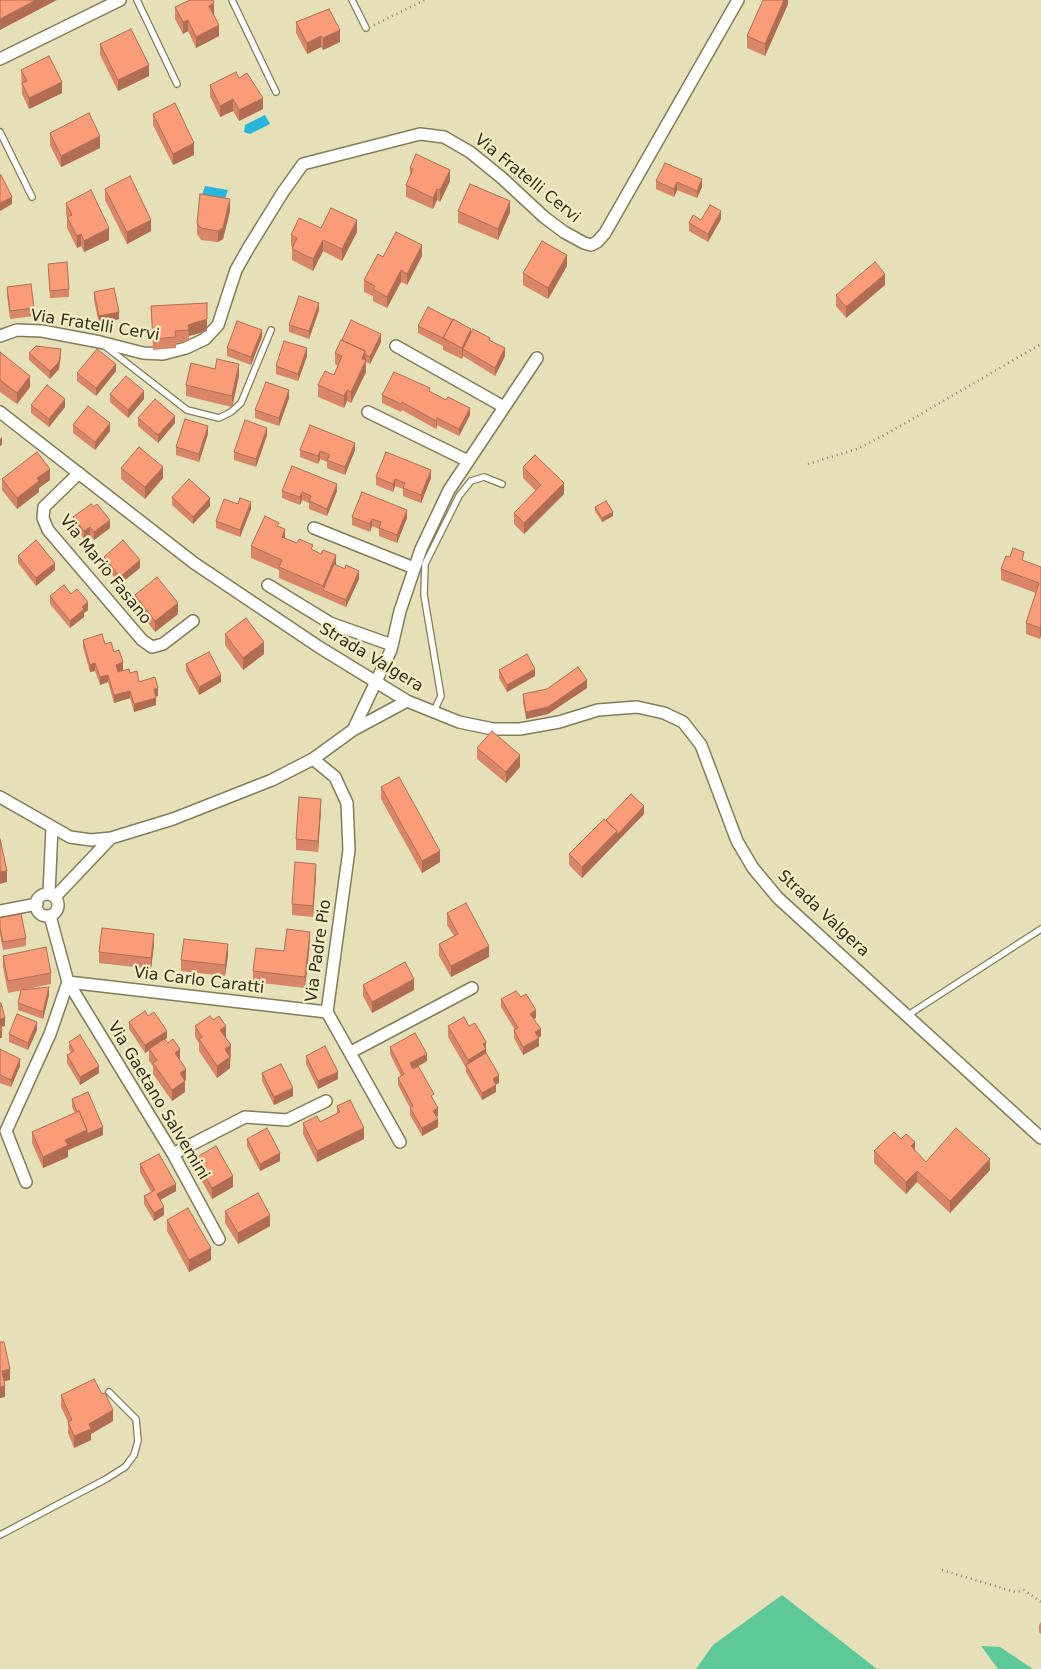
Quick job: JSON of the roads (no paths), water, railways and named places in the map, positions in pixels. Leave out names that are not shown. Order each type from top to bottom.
[{"type":"street","points":[[0,58],[120,0]]},
{"type":"street","name":"Via Fratelli Cervi","points":[[0,336],[17,330],[34,330],[100,342],[142,353],[163,354],[186,348],[205,339],[218,325],[236,270],[249,247],[283,192],[304,164],[420,134],[444,137],[470,152],[502,178],[544,217],[564,232],[584,243],[591,245],[598,242],[605,233],[738,0]]},
{"type":"street","points":[[396,346],[504,407]]},
{"type":"street","points":[[353,730],[376,684],[392,645],[414,568],[449,490],[537,358]]},
{"type":"street","name":"Strada Valgera","points":[[0,412],[194,563],[376,684],[407,701],[459,722],[493,729],[520,729],[559,722],[598,710],[637,707],[664,713],[682,722],[701,745],[737,841],[753,868],[778,898],[1041,1138]]},
{"type":"street","points":[[368,412],[468,461]]},
{"type":"street","name":"Via Mario Fasano","points":[[79,473],[44,507],[43,518],[48,530],[142,640],[152,647],[163,644],[193,621]]},
{"type":"street","points":[[314,528],[414,568]]},
{"type":"street","points":[[268,585],[330,623],[392,645]]},
{"type":"street","points":[[0,798],[70,837],[91,840],[111,838],[174,819],[272,780],[313,759],[353,730],[407,701]]},
{"type":"street","name":"Via Padre Pio","points":[[313,759],[335,777],[347,804],[349,850],[327,1012],[400,1142]]},
{"type":"street","points":[[37,904],[40,913],[50,916],[57,910],[58,903],[52,896],[52,827]]},
{"type":"street","points":[[0,911],[37,904],[43,896],[52,896],[111,838]]},
{"type":"street","name":"Via Gaetano Salvemini","points":[[50,916],[68,982],[172,1154],[219,1239]]},
{"type":"street","points":[[26,1182],[6,1131],[50,1034],[68,982]]},
{"type":"street","name":"Via Carlo Caratti","points":[[68,982],[327,1012]]},
{"type":"street","points":[[351,1052],[472,988]]},
{"type":"street","points":[[172,1154],[245,1117],[287,1120],[326,1101]]},
{"type":"lane","points":[[137,0],[177,84]]},
{"type":"lane","points":[[232,0],[276,92]]},
{"type":"lane","points":[[352,0],[366,28]]},
{"type":"lane","points":[[0,132],[32,197]]},
{"type":"lane","points":[[100,342],[187,410],[219,418],[241,403],[271,330]]},
{"type":"lane","points":[[434,711],[440,696],[424,596],[425,564],[459,496],[471,481],[484,477],[502,484]]},
{"type":"lane","points":[[908,1015],[1041,929]]},
{"type":"lane","points":[[0,1535],[106,1479],[125,1466],[134,1455],[138,1441],[136,1419],[109,1392]]},
{"type":"water","points":[[265,115],[270,124],[250,134],[244,132],[245,125]]},
{"type":"water","points":[[205,186],[228,190],[224,201],[202,195]]}]
